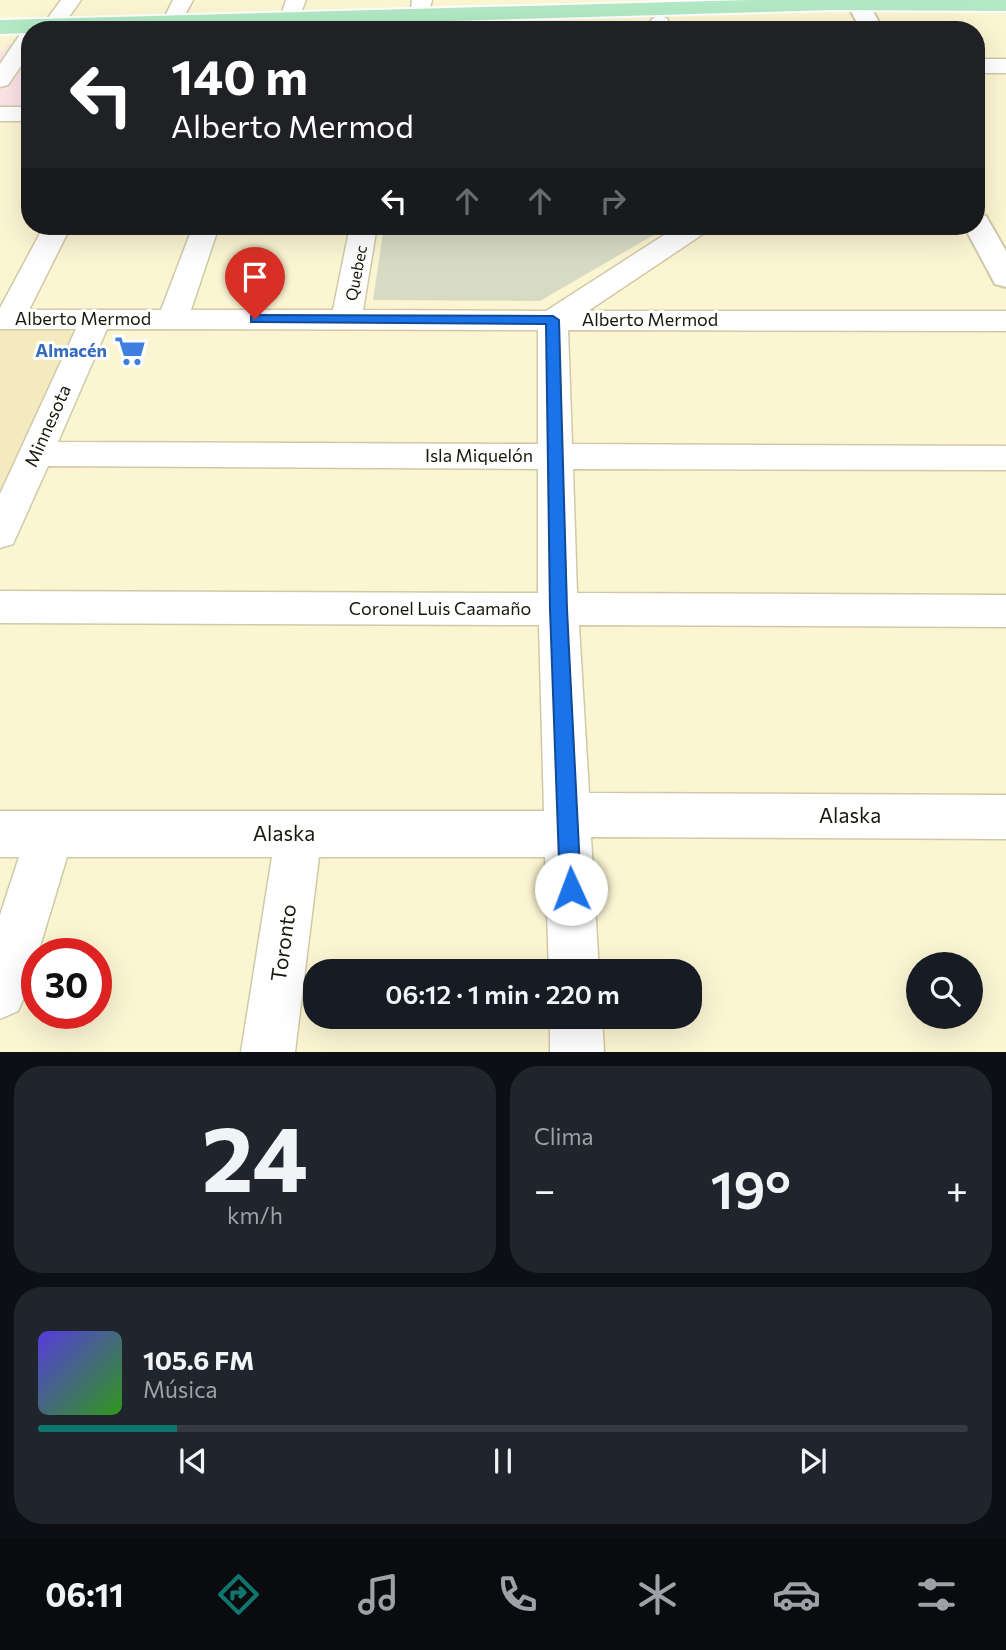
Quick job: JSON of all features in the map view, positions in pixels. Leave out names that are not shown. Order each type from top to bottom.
[{"type":"main road","points":[[197,21],[292,10],[409,19],[863,12],[1006,5]]},
{"type":"main road","points":[[409,19],[548,7],[663,15]]},
{"type":"main road","points":[[863,12],[1006,16]]},
{"type":"main road","points":[[0,27],[21,27]]},
{"type":"main road","points":[[0,38],[21,38]]},
{"type":"street","points":[[56,21],[71,0]]},
{"type":"street","points":[[173,21],[184,0]]},
{"type":"street","points":[[0,79],[21,49]]},
{"type":"street","points":[[985,66],[1006,66]]},
{"type":"street","points":[[0,114],[21,114]]},
{"type":"street","points":[[5,319],[52,235]]},
{"type":"street","points":[[173,319],[203,235]]},
{"type":"street","name":"Quebec","points":[[346,319],[362,235]]},
{"type":"street","points":[[574,959],[558,609],[553,320],[682,235]]},
{"type":"street","points":[[983,235],[1006,278]]},
{"type":"street","name":"Alberto Mermod","points":[[5,319],[1006,321]]},
{"type":"street","name":"Minnesota","points":[[0,534],[96,319]]},
{"type":"street","name":"Isla Miquelón","points":[[36,454],[1006,458]]},
{"type":"street","name":"Coronel Luis Caamaño","points":[[0,607],[1006,611]]},
{"type":"street","name":"Alaska","points":[[0,834],[299,834],[568,824],[1006,817]]},
{"type":"street","points":[[0,993],[50,834]]},
{"type":"street","name":"Toronto","points":[[268,1052],[299,834]]},
{"type":"street","points":[[577,1029],[578,1052]]},
{"type":"shaded area","points":[[8,44],[21,44],[21,109],[0,109],[0,51],[4,51]]},
{"type":"shaded area","points":[[0,327],[62,327],[74,334],[0,495]]},
{"type":"green space","points":[[383,235],[654,235],[540,301],[373,300]]},
{"type":"place","name":"Almacén","points":[[130,351]]},
{"type":"route","points":[[255,319],[553,320],[558,609],[571,889]]}]
